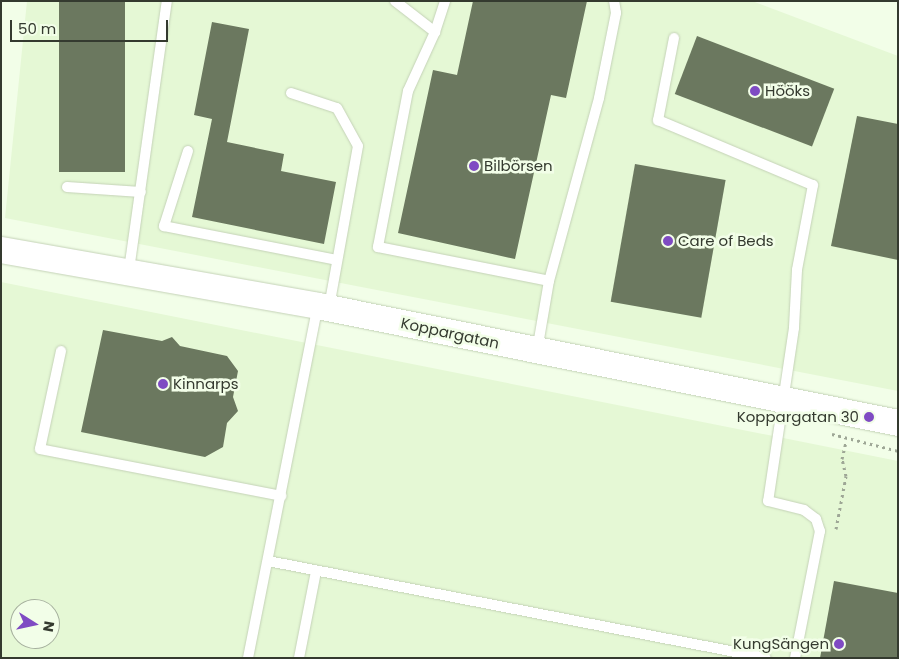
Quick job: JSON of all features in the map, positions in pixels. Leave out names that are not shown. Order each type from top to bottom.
[{"type":"street","name":"Koppargatan","points":[[1,250],[129,270],[323,307],[898,423]]},
{"type":"lane","points":[[129,270],[166,1]]},
{"type":"lane","points":[[395,1],[435,32]]},
{"type":"lane","points":[[445,1],[435,32],[408,91],[378,247],[549,281]]},
{"type":"lane","points":[[537,351],[549,281],[599,98],[616,13],[614,1]]},
{"type":"lane","points":[[674,38],[658,120],[813,184],[797,270],[784,401],[768,501],[804,510],[816,519],[820,531],[795,658]]},
{"type":"lane","points":[[248,658],[281,496],[323,307],[337,260],[358,146],[337,108],[292,93]]},
{"type":"lane","points":[[188,151],[164,226],[337,260]]},
{"type":"lane","points":[[68,187],[141,192]]},
{"type":"lane","points":[[61,351],[40,449],[281,496]]},
{"type":"lane","points":[[268,561],[766,658]]},
{"type":"lane","points":[[299,658],[316,571]]},
{"type":"path","points":[[835,534],[846,476],[842,459],[846,441]]},
{"type":"shaded area","points":[[27,1],[752,1],[898,56],[898,391],[5,218]]},
{"type":"shaded area","points":[[1,282],[898,461],[898,658],[1,658]]},
{"type":"building","points":[[59,1],[125,1],[125,172],[59,172]]},
{"type":"building","name":"Bilbörsen","points":[[473,1],[587,1],[566,98],[551,95],[515,259],[398,233],[433,70],[457,75]]},
{"type":"building","points":[[212,22],[249,29],[227,142],[284,154],[281,171],[336,182],[324,244],[192,217],[212,119],[194,115]]},
{"type":"building","name":"Hööks","points":[[697,36],[834,89],[812,147],[675,94]]},
{"type":"building","points":[[857,116],[898,124],[898,260],[831,246]]},
{"type":"building","name":"Care of Beds","points":[[635,164],[726,180],[701,318],[611,302]]},
{"type":"building","name":"Kinnarps","points":[[103,330],[162,341],[172,337],[180,346],[227,356],[238,371],[233,397],[238,411],[227,423],[223,447],[205,457],[81,432]]},
{"type":"building","points":[[834,581],[898,593],[898,658],[820,658]]},
{"type":"place","name":"Hööks","points":[[755,91]]},
{"type":"place","name":"Bilbörsen","points":[[474,166]]},
{"type":"place","name":"Care of Beds","points":[[668,241]]},
{"type":"place","name":"Kinnarps","points":[[163,384]]},
{"type":"place","name":"Koppargatan 30","points":[[869,417]]},
{"type":"place","name":"KungSängen","points":[[839,644]]}]
